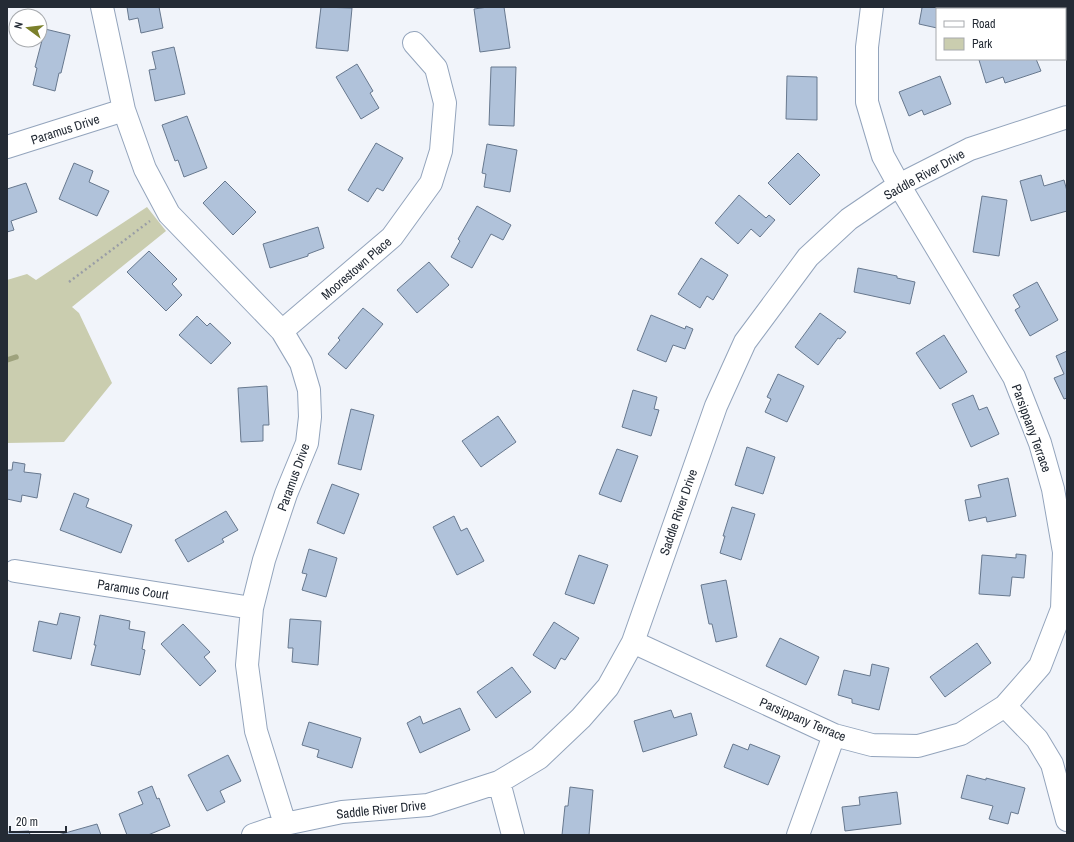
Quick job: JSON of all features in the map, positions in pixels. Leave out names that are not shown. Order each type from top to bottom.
[{"type":"street","name":"Paramus Drive","points":[[102,7],[124,110],[144,169],[169,214],[282,331],[301,363],[309,390],[310,417],[307,443],[286,494],[264,560],[252,608],[248,665],[256,731],[285,824]]},
{"type":"street","name":"Parsippany Terrace","points":[[633,642],[834,735],[872,745],[918,746],[961,734],[1005,706],[1040,666],[1062,609],[1064,552],[1053,489],[1040,443],[1014,377],[883,156],[867,102],[867,47],[872,7]]},
{"type":"street","name":"Moorestown Place","points":[[282,331],[392,237],[431,183],[441,152],[446,103],[436,68],[414,43]]},
{"type":"street","name":"Paramus Drive","points":[[7,147],[124,110]]},
{"type":"street","name":"Saddle River Drive","points":[[253,835],[285,824],[342,812],[428,805],[499,782],[538,758],[581,718],[608,687],[633,642],[716,406],[745,342],[808,257],[849,219],[899,185],[970,149],[1067,117]]},
{"type":"street","name":"Paramus Court","points":[[15,571],[252,608]]},
{"type":"street","points":[[1005,706],[1037,739],[1052,764],[1067,820]]},
{"type":"street","points":[[798,835],[834,735]]},
{"type":"street","points":[[499,782],[513,835]]},
{"type":"path","points":[[69,282],[167,209]]},
{"type":"green space","points":[[147,207],[166,231],[72,307],[79,313],[112,383],[64,442],[7,443],[7,280],[27,274],[36,280]]},
{"type":"building","points":[[127,7],[159,7],[163,28],[141,33],[138,18],[129,20]]},
{"type":"building","points":[[321,7],[352,8],[348,51],[316,48]]},
{"type":"building","points":[[504,7],[510,48],[480,52],[474,9]]},
{"type":"building","points":[[919,7],[945,7],[936,8],[936,28],[919,24],[922,8]]},
{"type":"building","points":[[48,30],[70,35],[55,91],[33,85],[37,68],[35,67],[40,48],[48,48]]},
{"type":"building","points":[[174,47],[185,94],[155,101],[149,70],[156,69],[152,52]]},
{"type":"building","points":[[979,60],[1036,60],[1041,71],[1005,83],[1003,77],[986,83]]},
{"type":"building","points":[[357,64],[373,91],[370,93],[379,108],[361,119],[336,77]]},
{"type":"building","points":[[491,67],[516,67],[514,126],[489,125]]},
{"type":"building","points":[[787,76],[817,77],[817,120],[786,119]]},
{"type":"building","points":[[940,76],[951,104],[924,115],[922,110],[909,116],[899,92]]},
{"type":"building","points":[[187,116],[207,168],[184,177],[178,160],[175,161],[162,125]]},
{"type":"building","points":[[376,143],[403,158],[383,191],[377,188],[368,202],[348,190]]},
{"type":"building","points":[[487,144],[517,150],[510,192],[484,187],[486,174],[482,173]]},
{"type":"building","points":[[798,153],[820,175],[790,205],[768,183]]},
{"type":"building","points":[[74,163],[93,171],[89,182],[109,191],[97,216],[59,199]]},
{"type":"building","points":[[1041,175],[1044,186],[1064,180],[1067,191],[1067,211],[1031,221],[1020,181]]},
{"type":"building","points":[[225,181],[256,212],[233,235],[203,203]]},
{"type":"building","points":[[26,183],[37,212],[11,221],[14,230],[7,232],[7,189]]},
{"type":"building","points":[[739,195],[766,218],[769,215],[775,220],[760,237],[751,229],[738,244],[715,223]]},
{"type":"building","points":[[982,196],[1007,200],[999,256],[973,252]]},
{"type":"building","points":[[477,206],[511,225],[503,240],[491,234],[472,268],[451,257],[460,241],[458,239]]},
{"type":"building","points":[[318,227],[324,248],[308,254],[308,256],[270,268],[263,244]]},
{"type":"building","points":[[149,251],[177,279],[172,284],[182,295],[166,311],[127,272]]},
{"type":"building","points":[[701,258],[728,275],[713,300],[707,296],[700,308],[678,294]]},
{"type":"building","points":[[429,262],[449,285],[417,313],[397,290]]},
{"type":"building","points":[[858,268],[897,276],[897,278],[915,282],[910,304],[854,292]]},
{"type":"building","points":[[1037,282],[1058,320],[1030,336],[1015,310],[1020,307],[1013,295]]},
{"type":"building","points":[[363,308],[383,324],[346,369],[328,354],[340,340],[338,338]]},
{"type":"building","points":[[820,313],[846,332],[840,339],[838,338],[818,365],[795,347]]},
{"type":"building","points":[[651,315],[685,329],[686,326],[693,329],[685,349],[673,345],[666,362],[637,350]]},
{"type":"building","points":[[197,316],[207,326],[210,323],[231,343],[211,364],[179,335]]},
{"type":"building","points":[[944,335],[967,372],[940,389],[916,353]]},
{"type":"building","points":[[1067,351],[1067,398],[1064,399],[1054,378],[1064,374],[1056,356]]},
{"type":"building","points":[[778,374],[804,386],[787,422],[765,412],[771,399],[767,397]]},
{"type":"building","points":[[267,386],[269,425],[263,425],[263,441],[241,442],[238,388]]},
{"type":"building","points":[[633,390],[657,397],[654,409],[659,410],[651,436],[622,427]]},
{"type":"building","points":[[973,395],[979,410],[987,407],[999,434],[971,447],[952,404]]},
{"type":"building","points":[[351,409],[374,415],[361,470],[338,464]]},
{"type":"building","points":[[498,416],[516,442],[481,467],[462,441]]},
{"type":"building","points":[[747,447],[775,457],[763,494],[735,485]]},
{"type":"building","points":[[617,449],[638,456],[621,502],[599,494]]},
{"type":"building","points":[[13,462],[25,464],[24,472],[41,474],[37,498],[22,495],[21,502],[7,499],[7,470],[12,470]]},
{"type":"building","points":[[1008,478],[1016,516],[987,522],[986,517],[969,521],[965,500],[981,497],[978,485]]},
{"type":"building","points":[[332,484],[359,494],[344,534],[317,523]]},
{"type":"building","points":[[74,493],[89,499],[86,507],[132,525],[121,553],[60,530]]},
{"type":"building","points":[[732,507],[755,514],[741,560],[720,553],[725,536],[723,536]]},
{"type":"building","points":[[226,511],[238,530],[222,539],[224,542],[188,562],[175,540]]},
{"type":"building","points":[[454,516],[461,531],[467,528],[484,561],[457,575],[433,527]]},
{"type":"building","points":[[309,549],[337,558],[326,597],[302,590],[307,574],[302,573]]},
{"type":"building","points":[[1016,554],[1026,555],[1024,578],[1012,577],[1010,596],[979,594],[982,555],[1016,558]]},
{"type":"building","points":[[579,555],[608,565],[594,604],[565,594]]},
{"type":"building","points":[[726,580],[737,637],[716,642],[712,624],[709,624],[701,585]]},
{"type":"building","points":[[60,613],[80,617],[71,659],[33,651],[39,621],[57,625]]},
{"type":"building","points":[[100,615],[130,621],[129,629],[145,632],[142,649],[145,650],[140,675],[91,665],[96,645],[94,645]]},
{"type":"building","points":[[290,619],[321,621],[318,665],[292,662],[293,648],[288,648]]},
{"type":"building","points":[[554,622],[579,638],[565,660],[561,658],[555,669],[533,655]]},
{"type":"building","points":[[183,624],[210,652],[204,657],[216,671],[200,686],[161,644]]},
{"type":"building","points":[[780,638],[819,657],[806,685],[766,666]]},
{"type":"building","points":[[977,643],[991,663],[945,697],[930,677]]},
{"type":"building","points":[[872,664],[889,668],[879,710],[852,703],[852,699],[838,695],[844,670],[870,676]]},
{"type":"building","points":[[512,667],[531,692],[496,718],[477,692]]},
{"type":"building","points":[[460,708],[470,730],[420,753],[407,723],[420,716],[423,724]]},
{"type":"building","points":[[671,710],[674,718],[691,713],[697,735],[643,752],[634,721]]},
{"type":"building","points":[[309,722],[361,738],[352,768],[317,757],[319,750],[302,745]]},
{"type":"building","points":[[733,744],[748,750],[750,744],[780,756],[768,785],[724,767]]},
{"type":"building","points":[[228,755],[241,781],[220,791],[225,802],[207,811],[188,775]]},
{"type":"building","points":[[967,775],[986,780],[986,778],[1025,788],[1018,814],[1011,812],[1008,824],[989,819],[993,806],[961,798]]},
{"type":"building","points":[[152,786],[157,799],[159,798],[170,826],[148,835],[127,835],[119,814],[143,804],[138,792]]},
{"type":"building","points":[[570,787],[593,790],[589,835],[562,835],[565,806],[568,806]]},
{"type":"building","points":[[897,792],[901,824],[845,831],[842,807],[860,805],[859,797]]},
{"type":"building","points":[[97,824],[101,835],[58,835]]},
{"type":"building","points":[[29,831],[30,835],[7,835],[7,832]]},
{"type":"waterway","points":[[7,360],[16,357]]}]
